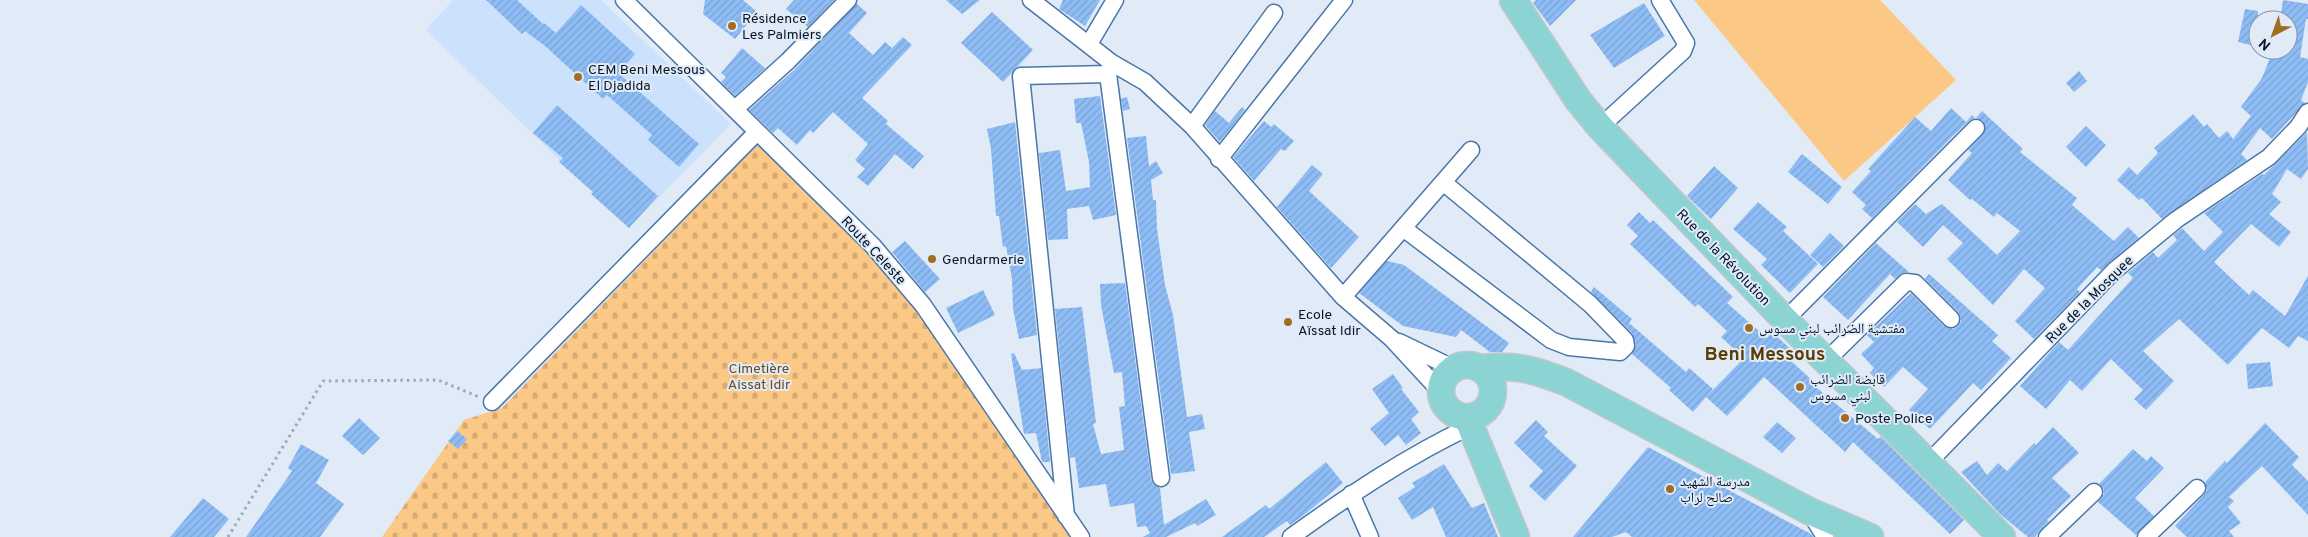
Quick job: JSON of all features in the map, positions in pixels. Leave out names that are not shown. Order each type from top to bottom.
[{"type":"main road","name":"Rue de la Révolution","points":[[1513,0],[1578,100],[1600,127],[1785,320],[2002,537]]},
{"type":"main road","points":[[1493,399],[1494,388],[1490,377],[1482,368],[1473,364],[1463,364],[1453,368],[1444,378],[1441,392],[1447,408],[1469,422],[1516,537]]},
{"type":"main road","points":[[1482,368],[1508,366],[1548,375],[1610,404],[1809,511],[1870,537]]},
{"type":"main road","points":[[1469,422],[1482,413],[1493,399],[1509,389],[1548,375]]},
{"type":"street","name":"Route Celeste","points":[[624,0],[873,246],[923,305],[1081,537]]},
{"type":"street","points":[[735,108],[788,61],[848,0]]},
{"type":"street","points":[[1031,0],[1089,44],[1110,69],[1160,478]]},
{"type":"street","points":[[1089,44],[1115,0]]},
{"type":"street","points":[[1219,159],[1344,0]]},
{"type":"street","points":[[1600,127],[1683,51],[1686,43],[1660,0]]},
{"type":"street","points":[[1192,126],[1274,13]]},
{"type":"street","points":[[1067,518],[1021,76],[1110,69],[1145,82],[1192,126],[1219,159],[1273,215],[1343,296],[1392,339],[1441,392]]},
{"type":"street","name":"Rue de la Mosquee","points":[[1928,463],[2114,271],[2176,220],[2269,157],[2298,127],[2308,112]]},
{"type":"street","points":[[1785,320],[1976,128]]},
{"type":"street","points":[[492,402],[757,132]]},
{"type":"street","points":[[1343,296],[1471,150]]},
{"type":"street","points":[[1403,228],[1551,340],[1570,347],[1620,352],[1626,346],[1625,340],[1590,304],[1443,182]]},
{"type":"street","points":[[1826,361],[1906,282],[1915,283],[1950,320]]},
{"type":"street","points":[[1392,339],[1453,368]]},
{"type":"street","points":[[1291,537],[1352,494],[1446,438],[1469,422]]},
{"type":"street","points":[[2146,537],[2197,488]]},
{"type":"street","points":[[2047,537],[2094,492]]},
{"type":"street","points":[[1352,494],[1370,537]]},
{"type":"street","points":[[1809,511],[1824,537]]},
{"type":"path","points":[[228,537],[323,381],[438,380],[492,402]]},
{"type":"shaded area","name":"CEM Beni Messous El Djadida","points":[[453,0],[601,0],[731,124],[629,228],[426,30]]},
{"type":"green space","points":[[1694,0],[1880,0],[1956,80],[1844,181]]},
{"type":"green space","name":"Cimetière Aissat Idir","points":[[759,143],[916,304],[1071,537],[382,537],[464,420],[502,408]]},
{"type":"building","points":[[486,0],[517,0],[543,24],[556,33],[581,5],[635,54],[618,73],[699,144],[679,167],[648,140],[652,135],[607,95],[603,99],[545,46],[525,31],[522,34]]},
{"type":"building","name":"Résidence Les Palmiers","points":[[705,0],[743,0],[757,12],[735,39],[703,14]]},
{"type":"building","points":[[794,0],[834,0],[808,27],[786,9]]},
{"type":"building","points":[[946,0],[980,0],[962,14]]},
{"type":"building","points":[[1063,0],[1100,0],[1085,26],[1059,9]]},
{"type":"building","points":[[1536,0],[1576,0],[1550,26],[1533,3]]},
{"type":"building","points":[[2283,0],[2308,4],[2308,19],[2306,19],[2300,57],[2308,59],[2308,82],[2301,100],[2305,103],[2272,139],[2260,128],[2241,154],[2247,160],[2162,219],[2142,198],[2139,200],[2117,180],[2129,167],[2137,175],[2158,153],[2154,148],[2193,114],[2204,127],[2207,124],[2219,138],[2227,131],[2233,139],[2251,116],[2241,107],[2262,78],[2269,60],[2298,60],[2298,10],[2282,10]]},
{"type":"building","points":[[1644,3],[1665,36],[1614,68],[1590,35]]},
{"type":"building","points":[[857,4],[867,13],[849,33],[873,55],[885,42],[892,48],[903,37],[912,45],[862,98],[888,121],[886,124],[924,156],[913,169],[895,154],[868,186],[857,177],[865,169],[855,160],[868,144],[833,112],[813,133],[810,130],[797,145],[778,128],[773,133],[749,110],[794,70]]},
{"type":"building","points":[[2245,9],[2252,10],[2248,10],[2248,44],[2238,42]]},
{"type":"building","points":[[992,12],[1033,50],[1003,82],[961,43]]},
{"type":"building","points":[[742,48],[765,68],[735,96],[721,82],[726,77],[721,73]]},
{"type":"building","points":[[2079,71],[2087,81],[2074,92],[2066,83]]},
{"type":"building","points":[[1100,96],[1116,215],[1093,220],[1089,206],[1067,209],[1068,239],[1048,240],[1039,153],[1060,150],[1066,191],[1090,187],[1089,162],[1081,123],[1076,123],[1074,99]]},
{"type":"building","points":[[1127,97],[1130,109],[1123,111],[1121,99]]},
{"type":"building","points":[[557,105],[658,196],[629,228],[559,162],[563,158],[533,133]]},
{"type":"building","points":[[1242,107],[1245,110],[1220,142],[1205,125],[1215,111],[1229,123]]},
{"type":"building","points":[[1951,108],[1966,122],[1972,115],[1975,118],[1953,136],[1859,232],[1872,218],[1862,209],[1866,205],[1852,192],[1871,171],[1868,169],[1915,117],[1931,131]]},
{"type":"building","points":[[1982,111],[2023,149],[2020,152],[2077,198],[2072,205],[2114,241],[2128,227],[2139,238],[2101,270],[2097,267],[2077,289],[2080,292],[2034,339],[2015,321],[2045,288],[2024,269],[1993,305],[1947,259],[1963,243],[1943,225],[1923,247],[1897,222],[1915,204],[1926,214],[1942,204],[1997,255],[2020,231],[1997,213],[1994,217],[1972,199],[1970,200],[1948,180],[1972,153],[1968,150],[1985,131],[1983,121],[1976,118]]},
{"type":"building","points":[[1264,121],[1271,127],[1274,124],[1294,141],[1285,151],[1281,149],[1254,181],[1233,157]]},
{"type":"building","points":[[1015,122],[1037,335],[1019,339],[1013,309],[1012,279],[1006,246],[1003,247],[999,216],[996,216],[991,149],[987,129]]},
{"type":"building","points":[[2086,126],[2106,145],[2086,167],[2066,147]]},
{"type":"building","points":[[2307,132],[2308,169],[2301,179],[2287,169],[2272,194],[2281,202],[2269,214],[2291,232],[2279,247],[2251,224],[2214,262],[2249,295],[2253,290],[2285,316],[2308,276],[2308,341],[2298,336],[2289,348],[2262,328],[2228,365],[2179,319],[2143,351],[2174,381],[2146,410],[2134,399],[2143,390],[2111,359],[2082,391],[2070,380],[2046,409],[2020,386],[2059,342],[2068,350],[2133,278],[2128,273],[2153,252],[2158,258],[2177,240],[2173,235],[2182,228],[2204,251],[2223,232],[2204,213],[2262,174],[2264,175]]},
{"type":"building","points":[[1146,136],[1149,166],[1156,161],[1163,173],[1151,180],[1153,200],[1156,200],[1157,229],[1165,285],[1173,315],[1187,417],[1202,414],[1205,429],[1189,432],[1195,471],[1171,474],[1127,138]]},
{"type":"building","points":[[1802,154],[1842,187],[1828,204],[1788,172]]},
{"type":"building","points":[[1312,165],[1323,174],[1309,191],[1359,237],[1331,268],[1277,207]]},
{"type":"building","points":[[1714,166],[1738,188],[1711,219],[1687,196]]},
{"type":"building","points":[[1758,202],[1787,227],[1783,231],[1818,264],[1790,293],[1761,265],[1767,259],[1733,229]]},
{"type":"building","points":[[1639,212],[1650,223],[1653,220],[1733,297],[1727,303],[1767,338],[1772,332],[1797,355],[1791,361],[1812,380],[1810,382],[1878,439],[1881,437],[1964,520],[1950,534],[1853,442],[1845,452],[1764,377],[1727,416],[1706,397],[1693,412],[1669,390],[1671,388],[1632,354],[1636,345],[1632,333],[1591,292],[1594,287],[1632,319],[1629,323],[1686,372],[1689,368],[1713,389],[1707,396],[1744,358],[1721,337],[1727,331],[1698,304],[1695,307],[1630,244],[1638,236],[1627,225]]},
{"type":"building","points":[[1830,233],[1844,246],[1823,267],[1810,255]]},
{"type":"building","points":[[905,241],[940,279],[925,292],[892,252]]},
{"type":"building","points":[[1876,243],[1909,272],[1902,273],[1895,279],[1890,274],[1848,320],[1823,297]]},
{"type":"building","points":[[1387,261],[1404,265],[1509,343],[1502,352],[1490,352],[1461,330],[1456,337],[1403,326],[1359,293]]},
{"type":"building","points":[[1929,274],[1998,335],[1992,341],[2011,358],[1981,390],[1973,383],[1930,429],[1909,410],[1928,389],[1903,367],[1884,387],[1870,373],[1874,368],[1861,354],[1874,342],[1867,335],[1911,293],[1944,326],[1953,329],[1958,326],[1961,321],[1958,312],[1925,279]]},
{"type":"building","points":[[1125,283],[1151,479],[1153,484],[1160,488],[1164,525],[1206,499],[1216,515],[1197,526],[1195,523],[1166,537],[1143,537],[1150,533],[1146,526],[1137,527],[1134,503],[1110,507],[1106,484],[1079,488],[1075,457],[1070,458],[1055,309],[1082,307],[1096,423],[1093,424],[1101,454],[1124,450],[1119,407],[1125,406],[1122,372],[1114,373],[1101,305],[1100,284]]},
{"type":"building","points":[[983,290],[995,315],[958,333],[946,308]]},
{"type":"building","points":[[1014,353],[1022,370],[1041,368],[1050,462],[1042,462],[1036,433],[1024,434],[1011,354]]},
{"type":"building","points":[[2270,362],[2273,386],[2248,389],[2246,364]]},
{"type":"building","points":[[1393,374],[1403,388],[1401,389],[1419,412],[1411,419],[1421,433],[1406,445],[1398,435],[1385,446],[1370,429],[1389,413],[1372,389]]},
{"type":"building","points":[[359,418],[380,438],[363,455],[342,436]]},
{"type":"building","points":[[1536,420],[1548,432],[1544,436],[1577,466],[1545,501],[1529,486],[1543,471],[1514,443]]},
{"type":"building","points":[[1777,422],[1796,438],[1782,453],[1763,437]]},
{"type":"building","points":[[2265,423],[2299,457],[2292,465],[2308,481],[2308,515],[2262,466],[2229,497],[2234,501],[2228,507],[2241,523],[2229,531],[2234,537],[2187,537],[2175,526],[2204,495],[2207,490],[2205,482],[2225,461],[2227,463]]},
{"type":"building","points":[[2053,427],[2079,453],[2052,478],[2071,496],[2047,520],[2049,521],[2035,537],[2028,537],[2000,514],[1961,472],[1977,461],[1987,475],[1998,463],[2007,471],[2034,443],[2036,445]]},
{"type":"building","points":[[457,431],[467,439],[458,449],[448,441]]},
{"type":"building","points":[[301,444],[329,460],[316,483],[344,504],[320,537],[246,537],[292,471],[288,468]]},
{"type":"building","name":"مدرسة الشهيد صالح لراب","points":[[1648,447],[1811,534],[1813,537],[1632,537],[1626,532],[1612,537],[1573,537]]},
{"type":"building","points":[[2133,449],[2147,461],[2151,456],[2164,468],[2135,498],[2154,516],[2136,535],[2098,502],[2104,494],[2104,489],[2099,484]]},
{"type":"building","points":[[1326,462],[1343,483],[1304,515],[1290,525],[1287,521],[1264,537],[1222,537],[1266,505],[1269,509]]},
{"type":"building","points":[[1444,464],[1472,508],[1484,503],[1498,537],[1446,537],[1433,507],[1412,520],[1398,498],[1415,487],[1412,483]]},
{"type":"building","points":[[203,498],[229,519],[214,537],[170,537]]},
{"type":"place","name":"Résidence Les Palmiers","points":[[732,26]]},
{"type":"place","name":"CEM Beni Messous El Djadida","points":[[578,77]]},
{"type":"place","name":"Gendarmerie","points":[[932,259]]},
{"type":"place","name":"Ecole Aïssat Idir","points":[[1288,322]]},
{"type":"place","name":"مفتشية الضرائب لبني مسوس","points":[[1749,328]]},
{"type":"place","name":"قابضة الضرائب لبني مسوس","points":[[1800,387]]},
{"type":"place","name":"Poste Police","points":[[1845,418]]},
{"type":"place","name":"مدرسة الشهيد صالح لراب","points":[[1670,489]]},
{"type":"district","name":"Beni Messous","points":[[1765,353]]}]
